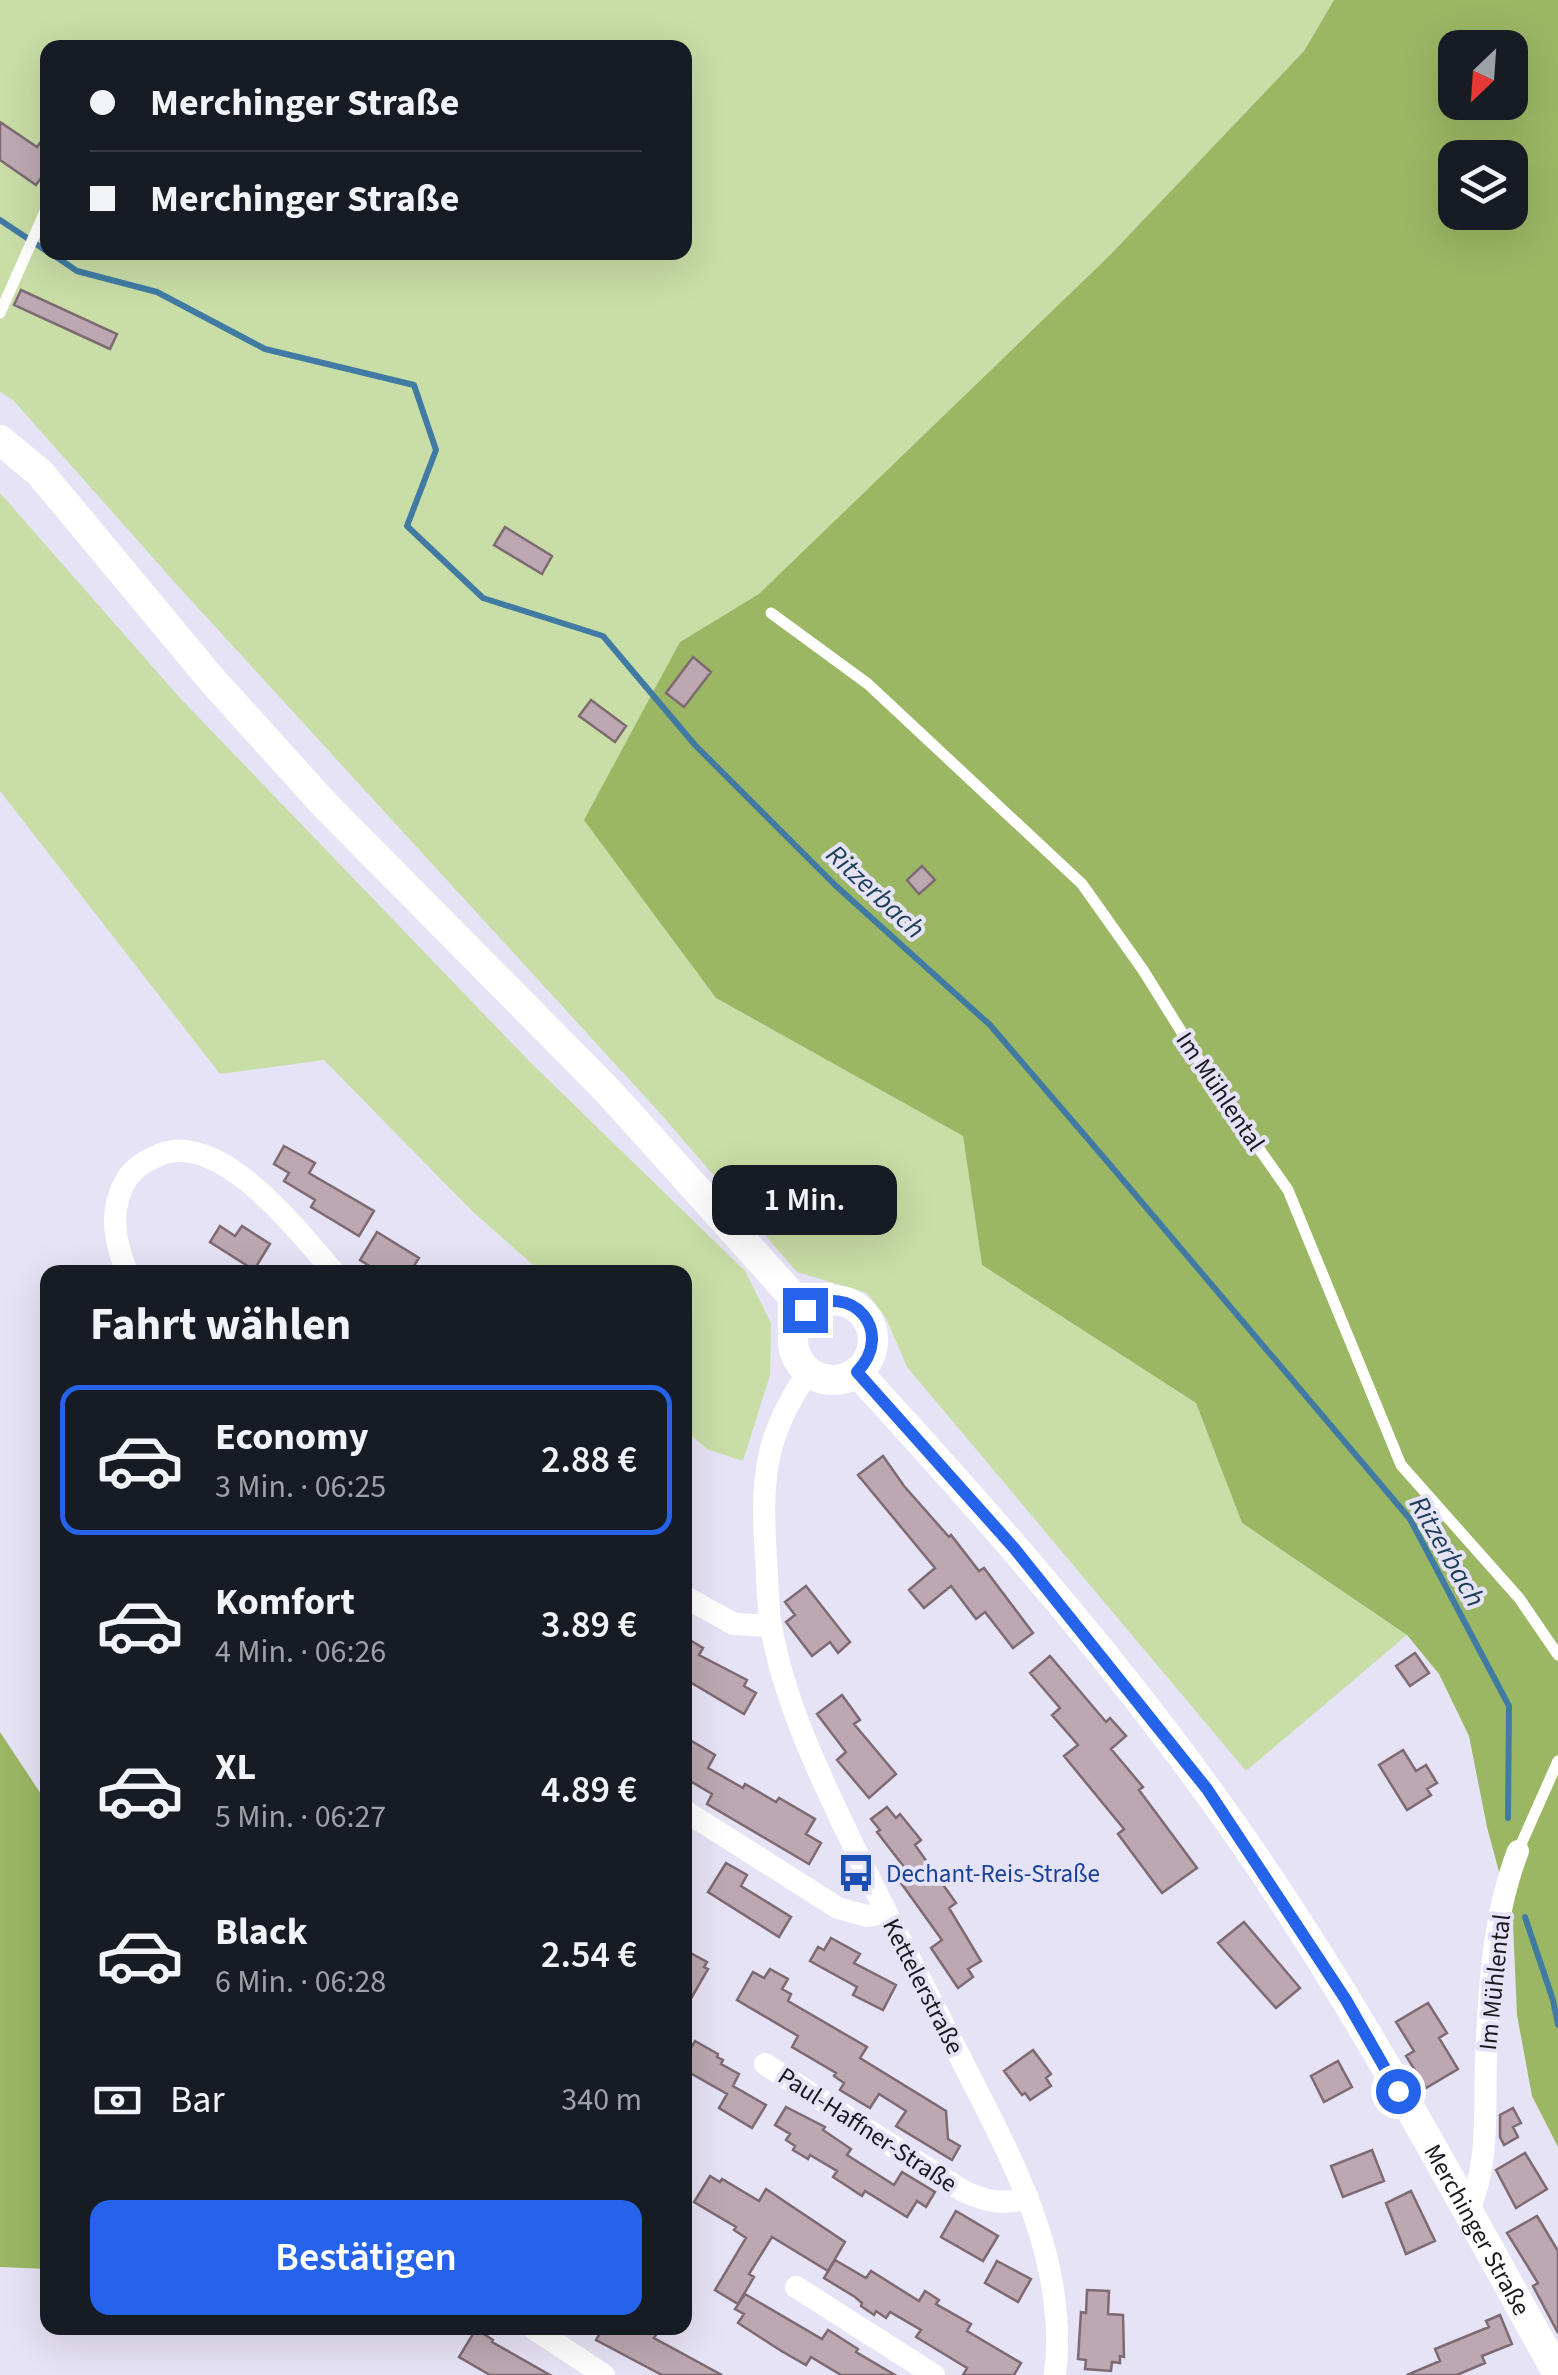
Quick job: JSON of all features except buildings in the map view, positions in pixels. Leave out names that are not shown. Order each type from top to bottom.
[{"type":"street","points":[[0,440],[52,487],[212,680],[325,806],[598,1081],[805,1310]]},
{"type":"street","points":[[124,1265],[116,1246],[113,1222],[129,1176],[143,1162],[166,1152],[190,1151],[238,1173],[327,1265]]},
{"type":"street","points":[[829,1300],[854,1306],[864,1314],[870,1325],[871,1351],[857,1372],[833,1380],[809,1372],[795,1354],[793,1342],[805,1310],[829,1300]]},
{"type":"street","name":"Kettelerstraße","points":[[809,1372],[785,1408],[764,1474],[771,1626],[810,1751],[886,1914],[995,2127],[1046,2244],[1058,2320],[1055,2375]]},
{"type":"street","name":"Merchinger Straße","points":[[857,1372],[1014,1548],[1207,1789],[1346,2000],[1558,2374]]},
{"type":"street","points":[[692,1600],[734,1624],[771,1626]]},
{"type":"street","points":[[692,1815],[838,1908],[867,1916],[886,1914]]},
{"type":"street","name":"Im Mühlental","points":[[1468,2212],[1481,2176],[1484,2152],[1494,1951],[1506,1883],[1518,1851]]},
{"type":"street","name":"Paul-Haffner-Straße","points":[[766,2064],[963,2191],[1005,2204],[1028,2198]]},
{"type":"street","points":[[796,2287],[934,2375]]},
{"type":"street","points":[[544,2335],[604,2375]]},
{"type":"lane","points":[[0,313],[40,223]]},
{"type":"lane","name":"Im Mühlental","points":[[770,613],[868,684],[1082,884],[1288,1190],[1401,1465],[1518,1598],[1558,1655]]},
{"type":"lane","name":"Im Mühlental","points":[[1518,1851],[1558,1761]]},
{"type":"green space","points":[[0,0],[1334,0],[1304,51],[1109,256],[759,595],[680,642],[716,998],[963,1136],[982,1265],[1196,1403],[1242,1523],[1407,1635],[1246,1771],[907,1367],[886,1318],[867,1293],[797,1272],[659,1112],[13,400],[0,392]]},
{"type":"green space","points":[[1334,0],[1558,0],[1558,2147],[1532,2096],[1517,2015],[1513,1924],[1487,1827],[1469,1736],[1439,1674],[1407,1635],[1242,1523],[1196,1403],[982,1265],[963,1136],[716,998],[584,820],[680,642],[759,594],[1109,256],[1304,51]]},
{"type":"green space","points":[[0,493],[180,698],[530,1062],[745,1271],[771,1323],[770,1375],[743,1461],[707,1449],[692,1436],[692,1265],[533,1265],[472,1211],[324,1060],[220,1074],[0,791]]},
{"type":"green space","points":[[0,1732],[40,1792],[40,2269],[0,2267]]},
{"type":"waterway","name":"Ritzerbach","points":[[0,220],[40,247]]},
{"type":"waterway","name":"Ritzerbach","points":[[61,260],[77,271],[157,292],[265,349],[414,385],[436,450],[407,526],[483,598],[603,636],[695,745],[835,885],[990,1025],[1410,1519],[1509,1706],[1508,1818]]},
{"type":"waterway","name":"Ritzerbach","points":[[1525,1917],[1558,2025]]},
{"type":"place","name":"Dechant-Reis-Straße","points":[[856,1873]]},
{"type":"route","points":[[805,1310],[829,1300],[842,1301],[864,1314],[870,1325],[871,1351],[857,1372],[1014,1548],[1207,1789],[1346,2000],[1398,2091]]}]
